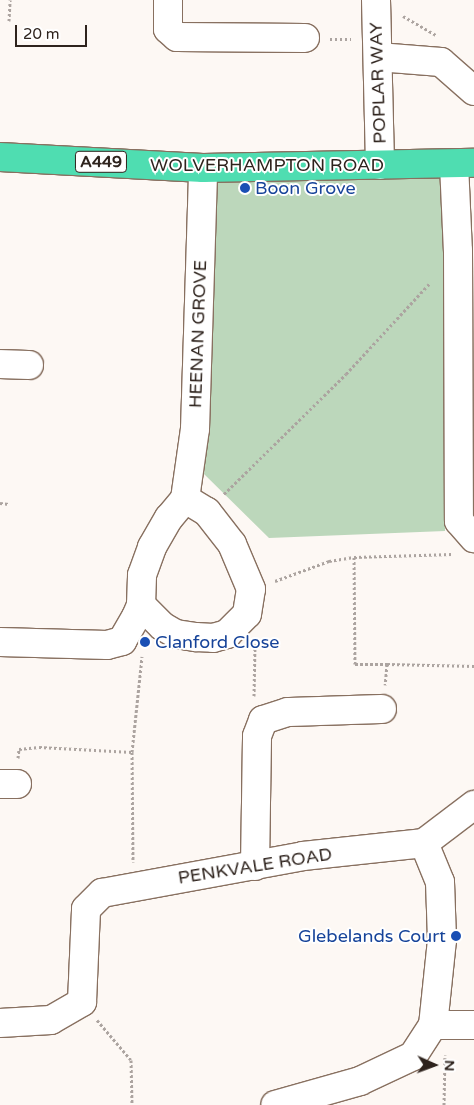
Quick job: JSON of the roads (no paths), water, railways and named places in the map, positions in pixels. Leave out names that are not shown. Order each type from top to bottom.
[{"type":"highway","name":"WOLVERHAMPTON ROAD","points":[[0,157],[203,168],[464,164]]},
{"type":"street","points":[[168,0],[168,29],[177,37],[304,38]]},
{"type":"street","name":"POPLAR WAY","points":[[376,4],[380,166]]},
{"type":"street","points":[[377,48],[441,62],[474,91]]},
{"type":"street","points":[[464,164],[458,251],[459,521],[472,536]]},
{"type":"street","name":"HEENAN GROVE","points":[[196,506],[195,429],[203,168]]},
{"type":"street","points":[[0,364],[29,365]]},
{"type":"street","points":[[0,642],[107,645],[122,641],[131,630],[141,605],[142,575],[152,547],[169,518],[196,506],[232,544],[249,602],[227,634],[213,638],[176,634],[162,626],[141,605]]},
{"type":"street","points":[[255,866],[257,736],[263,720],[288,712],[382,709]]},
{"type":"street","points":[[275,1105],[360,1081],[412,1056],[440,1025],[442,940],[440,882],[424,843],[474,805]]},
{"type":"street","name":"PENKVALE ROAD","points":[[0,1023],[50,1020],[82,1002],[86,909],[102,894],[133,886],[255,866],[303,856],[424,843]]},
{"type":"street","points":[[440,1025],[474,1025]]},
{"type":"place","name":"Boon Grove","points":[[245,188]]},
{"type":"place","name":"Clanford Close","points":[[145,642]]},
{"type":"place","name":"Glebelands Court","points":[[456,936]]}]
